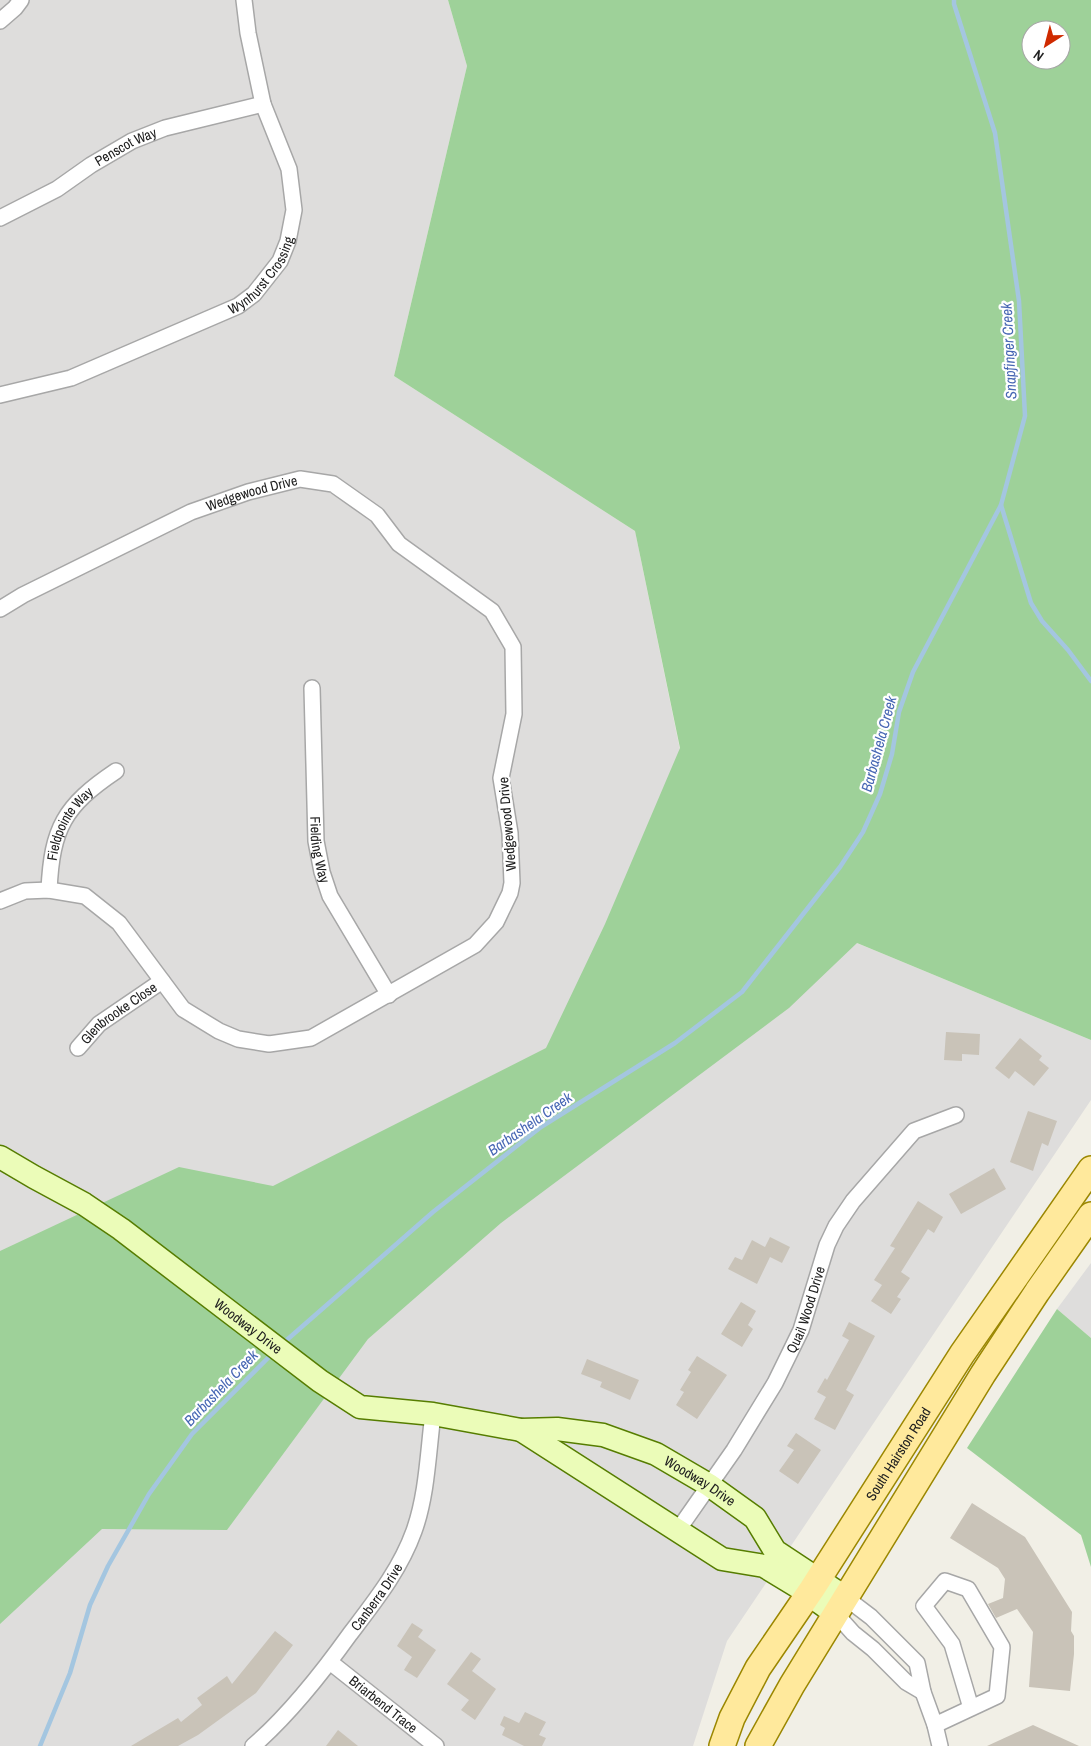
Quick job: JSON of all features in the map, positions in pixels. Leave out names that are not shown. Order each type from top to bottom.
[{"type":"main road","name":"South Hairston Road","points":[[722,1746],[732,1718],[758,1668],[813,1587],[962,1354],[1091,1169]]},
{"type":"main road","points":[[758,1746],[792,1685],[983,1374],[1036,1292],[1091,1215]]},
{"type":"street","points":[[0,21],[22,0]]},
{"type":"street","name":"Wynhurst Crossing","points":[[0,395],[71,378],[238,306],[254,294],[280,261],[288,241],[294,210],[289,169],[262,104],[248,32],[248,1]]},
{"type":"street","name":"Penscot Way","points":[[0,218],[57,189],[91,165],[132,142],[165,128],[262,104]]},
{"type":"street","name":"Wedgewood Drive","points":[[0,609],[23,595],[191,512],[248,492],[300,479],[333,484],[377,515],[399,544],[492,611],[513,647],[514,714],[501,778],[510,833],[512,883],[510,893],[496,922],[475,945],[311,1038],[269,1044],[238,1039],[219,1031],[183,1009],[119,923],[85,896],[49,890],[26,891],[0,901]]},
{"type":"street","name":"Fielding Way","points":[[312,688],[316,842],[322,872],[330,896],[389,995]]},
{"type":"street","name":"Fieldpointe Way","points":[[49,890],[50,863],[59,828],[69,811],[94,786],[116,771]]},
{"type":"street","name":"Glenbrooke Close","points":[[78,1048],[99,1024],[162,981]]},
{"type":"street","name":"Quail Wood Drive","points":[[678,1530],[734,1450],[775,1383],[802,1330],[820,1265],[836,1226],[853,1201],[914,1131],[956,1115]]},
{"type":"street","name":"Woodway Drive","points":[[0,1157],[34,1178],[84,1204],[150,1250],[320,1381],[360,1407],[433,1414],[521,1430],[557,1429],[603,1435],[656,1454],[709,1485],[755,1518],[775,1551],[813,1587],[841,1606]]},
{"type":"street","name":"Canberra Drive","points":[[253,1746],[275,1725],[330,1662],[374,1604],[398,1567],[415,1528],[422,1494],[433,1414]]},
{"type":"street","name":"Woodway Drive","points":[[521,1430],[722,1558],[764,1566],[813,1587]]},
{"type":"street","points":[[935,1725],[998,1696],[1002,1647],[968,1589],[945,1581],[924,1606],[952,1644],[971,1708]]},
{"type":"street","points":[[841,1606],[871,1617],[917,1663],[940,1746]]},
{"type":"street","points":[[841,1606],[853,1633],[873,1649],[906,1682],[924,1692]]},
{"type":"street","points":[[873,1649],[887,1633]]},
{"type":"street","name":"Briarbend Trace","points":[[330,1662],[436,1746]]},
{"type":"shaded area","points":[[0,0],[448,0],[467,66],[394,376],[635,531],[707,881],[1091,1040],[1091,1100],[727,1641],[693,1746],[0,1746]]},
{"type":"shaded area","points":[[1091,1263],[1091,1338],[1057,1309]]},
{"type":"green space","points":[[448,0],[1091,0],[1091,1040],[857,943],[789,1008],[501,1223],[368,1339],[227,1530],[102,1529],[0,1624],[0,1251],[179,1167],[273,1186],[546,1048],[605,924],[680,748],[635,531],[394,376],[467,66]]},
{"type":"green space","points":[[1057,1309],[1091,1338],[1091,1567],[1081,1535],[967,1448]]},
{"type":"building","points":[[946,1032],[980,1034],[979,1055],[962,1054],[962,1061],[944,1060]]},
{"type":"building","points":[[1020,1038],[1042,1056],[1039,1060],[1049,1068],[1034,1086],[1015,1071],[1009,1079],[995,1068]]},
{"type":"building","points":[[1028,1111],[1057,1121],[1048,1146],[1042,1143],[1033,1171],[1010,1162]]},
{"type":"building","points":[[994,1168],[1006,1189],[961,1214],[949,1194]]},
{"type":"building","points":[[918,1201],[943,1217],[934,1233],[928,1229],[901,1272],[910,1278],[897,1297],[901,1299],[891,1314],[871,1301],[882,1285],[874,1280],[895,1248],[890,1246]]},
{"type":"building","points":[[770,1237],[790,1247],[782,1263],[770,1257],[757,1284],[728,1269],[735,1257],[742,1260],[752,1240],[765,1247]]},
{"type":"building","points":[[741,1302],[756,1311],[748,1325],[753,1329],[742,1347],[721,1334]]},
{"type":"building","points":[[849,1322],[875,1336],[846,1390],[854,1395],[835,1430],[814,1419],[826,1397],[817,1392],[825,1378],[827,1380],[849,1340],[842,1336]]},
{"type":"building","points":[[697,1356],[727,1375],[697,1419],[676,1405],[684,1392],[680,1390],[691,1372],[688,1370]]},
{"type":"building","points":[[587,1359],[639,1380],[630,1400],[600,1387],[602,1382],[581,1374]]},
{"type":"building","points":[[796,1433],[821,1450],[798,1484],[779,1471],[794,1450],[787,1446]]},
{"type":"building","points":[[972,1503],[1025,1537],[1072,1612],[1071,1631],[1074,1636],[1074,1654],[1070,1691],[1029,1687],[1033,1632],[1017,1609],[996,1618],[988,1604],[1003,1598],[1005,1579],[998,1568],[950,1538]]},
{"type":"building","points":[[412,1623],[423,1630],[418,1637],[436,1650],[417,1678],[404,1670],[412,1657],[397,1646]]},
{"type":"building","points":[[275,1631],[293,1645],[256,1693],[198,1735],[178,1746],[131,1746],[178,1718],[181,1722],[202,1705],[197,1698],[227,1676],[232,1684]]},
{"type":"building","points":[[471,1652],[481,1659],[472,1671],[496,1689],[475,1720],[461,1710],[469,1700],[447,1684]]},
{"type":"building","points":[[525,1712],[546,1722],[539,1735],[546,1738],[542,1746],[524,1746],[502,1735],[505,1728],[500,1725],[504,1716],[519,1723]]},
{"type":"building","points":[[1033,1725],[1079,1746],[987,1746]]},
{"type":"building","points":[[338,1730],[358,1746],[326,1746]]},
{"type":"waterway","name":"Snapfinger Creek","points":[[954,0],[995,133],[1019,301],[1025,416],[1001,505],[1031,603],[1042,621],[1068,650],[1091,681]]},
{"type":"waterway","name":"Barbashela Creek","points":[[281,1345],[433,1212],[541,1127],[675,1043],[742,992],[840,867],[863,832],[880,794],[892,754],[899,712],[913,672],[1001,505]]},
{"type":"waterway","name":"Barbashela Creek","points":[[40,1746],[70,1673],[90,1605],[108,1566],[149,1494],[192,1434],[272,1354]]}]
